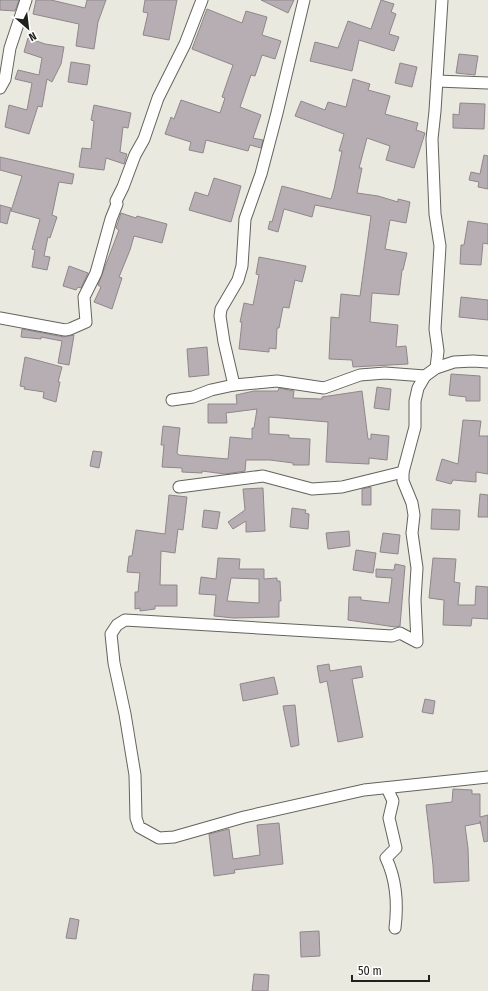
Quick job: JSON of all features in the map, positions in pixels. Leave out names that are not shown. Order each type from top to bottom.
[{"type":"street","points":[[0,88],[5,79],[10,48],[26,0]]},
{"type":"street","points":[[0,318],[65,330],[86,322],[84,297],[96,273],[111,219],[117,204],[116,201],[135,155],[144,139],[158,98],[185,44],[202,0]]},
{"type":"street","points":[[234,385],[224,342],[220,316],[221,309],[238,280],[242,266],[245,219],[261,174],[304,0]]},
{"type":"street","points":[[436,368],[438,351],[435,329],[440,246],[435,214],[432,140],[442,0]]},
{"type":"street","points":[[437,81],[488,83]]},
{"type":"street","points":[[438,351],[454,362]]},
{"type":"street","points":[[488,362],[454,362],[436,368],[425,376],[418,388],[415,427],[403,472],[403,481],[412,503],[414,515],[412,533],[417,568],[415,600],[417,642],[400,633],[392,636],[125,620],[117,625],[111,634],[114,663],[125,714],[135,775],[136,818],[139,827],[149,834],[159,838],[174,837],[252,816],[364,790],[488,777]]},
{"type":"street","points":[[172,400],[193,398],[211,390],[234,385],[277,381],[324,388],[360,375],[385,373],[425,376]]},
{"type":"street","points":[[179,487],[264,476],[312,489],[342,488],[403,472]]},
{"type":"street","points":[[387,788],[393,801],[389,818],[396,848],[386,858],[390,867],[398,903],[395,928]]},
{"type":"building","points":[[0,0],[19,0],[15,11],[0,10]]},
{"type":"building","points":[[36,0],[51,0],[85,8],[87,0],[106,0],[98,22],[94,49],[76,46],[79,24],[33,14]]},
{"type":"building","points":[[145,0],[177,0],[169,40],[143,35],[148,13],[143,12]]},
{"type":"building","points":[[261,0],[294,0],[288,13]]},
{"type":"building","points":[[381,0],[394,4],[391,12],[396,14],[389,34],[399,37],[394,51],[359,40],[352,71],[310,61],[315,42],[338,48],[348,21],[371,29]]},
{"type":"building","points":[[207,9],[242,23],[246,11],[267,17],[262,35],[281,41],[275,59],[262,55],[255,76],[251,75],[240,107],[261,115],[253,138],[263,140],[261,148],[250,145],[248,151],[206,140],[203,153],[189,150],[191,142],[165,134],[171,117],[174,119],[181,100],[220,113],[225,98],[222,97],[233,65],[192,49]]},
{"type":"building","points":[[28,38],[45,44],[64,47],[61,64],[52,82],[47,79],[42,107],[38,106],[29,134],[5,127],[9,105],[27,110],[32,83],[15,79],[18,70],[39,75],[42,58],[24,52]]},
{"type":"building","points":[[459,54],[478,56],[475,75],[456,73]]},
{"type":"building","points":[[71,62],[90,65],[87,85],[68,82]]},
{"type":"building","points":[[400,63],[417,67],[412,87],[395,83]]},
{"type":"building","points":[[353,79],[370,84],[368,90],[390,96],[385,114],[418,123],[416,130],[425,133],[414,168],[386,160],[390,146],[367,138],[359,168],[362,168],[357,193],[378,196],[398,202],[398,199],[410,202],[406,223],[390,220],[385,249],[407,253],[402,270],[399,295],[372,293],[370,322],[398,325],[396,347],[406,346],[408,364],[353,367],[352,360],[329,359],[331,317],[339,318],[341,294],[360,296],[371,216],[315,205],[312,217],[284,209],[278,232],[268,229],[270,221],[272,222],[282,186],[331,199],[342,151],[339,151],[344,134],[295,116],[301,101],[325,110],[328,102],[346,107]]},
{"type":"building","points":[[460,103],[485,104],[484,129],[453,128],[453,114],[459,115]]},
{"type":"building","points":[[94,105],[131,113],[128,128],[123,127],[120,152],[127,154],[124,164],[106,158],[104,170],[79,167],[82,148],[91,149],[94,121],[91,120]]},
{"type":"building","points":[[484,155],[488,156],[488,189],[478,187],[479,182],[469,180],[471,172],[480,174]]},
{"type":"building","points":[[0,157],[74,174],[72,184],[59,182],[52,215],[57,217],[50,238],[48,237],[44,256],[50,257],[47,270],[32,267],[35,250],[32,249],[40,219],[11,211],[22,176],[0,170]]},
{"type":"building","points":[[214,178],[241,186],[231,222],[189,210],[195,192],[208,196]]},
{"type":"building","points":[[0,205],[11,208],[7,224],[0,222]]},
{"type":"building","points":[[121,213],[136,218],[137,216],[167,224],[162,243],[134,236],[119,277],[122,278],[112,309],[94,302],[101,287],[98,285],[119,230],[116,228]]},
{"type":"building","points":[[468,221],[488,224],[488,244],[483,243],[481,265],[460,264],[461,245],[464,245]]},
{"type":"building","points":[[259,257],[306,266],[302,282],[295,280],[289,308],[283,307],[279,328],[277,328],[276,349],[269,348],[269,352],[239,349],[242,322],[240,322],[244,303],[253,305],[259,275],[256,274]]},
{"type":"building","points":[[69,266],[88,273],[81,288],[78,287],[76,290],[63,286]]},
{"type":"building","points":[[461,297],[488,300],[488,320],[459,317]]},
{"type":"building","points":[[22,329],[64,337],[74,335],[69,365],[58,363],[62,341],[41,337],[41,339],[21,337]]},
{"type":"building","points":[[207,347],[209,375],[189,377],[187,349]]},
{"type":"building","points":[[25,357],[62,367],[58,382],[60,382],[56,402],[43,398],[44,392],[24,389],[25,387],[20,386]]},
{"type":"building","points":[[451,374],[480,376],[480,401],[466,401],[466,397],[449,395]]},
{"type":"building","points":[[377,387],[391,389],[389,410],[374,408]]},
{"type":"building","points":[[279,388],[294,391],[293,398],[322,399],[322,397],[362,391],[368,439],[371,439],[371,434],[389,436],[387,460],[369,458],[369,464],[326,462],[328,422],[269,417],[269,434],[289,435],[289,438],[310,439],[309,465],[293,465],[293,463],[270,460],[246,460],[245,471],[225,474],[202,471],[202,473],[182,472],[182,468],[162,467],[164,445],[161,445],[163,426],[180,428],[177,453],[179,455],[228,459],[230,437],[252,439],[252,428],[254,428],[257,409],[226,413],[227,423],[208,423],[208,404],[237,404],[236,395],[254,391],[278,391]]},
{"type":"building","points":[[463,420],[481,421],[479,436],[488,436],[488,474],[476,472],[476,482],[453,480],[451,484],[436,480],[442,459],[458,464]]},
{"type":"building","points":[[93,451],[102,452],[99,468],[90,466]]},
{"type":"building","points":[[371,487],[371,505],[362,505],[362,489]]},
{"type":"building","points":[[263,488],[265,531],[246,532],[246,521],[233,529],[228,522],[245,510],[243,489]]},
{"type":"building","points":[[480,494],[488,495],[488,517],[478,517]]},
{"type":"building","points":[[169,495],[187,497],[183,530],[178,529],[175,553],[161,551],[160,585],[177,585],[177,606],[155,606],[155,609],[140,611],[140,608],[135,609],[135,592],[138,592],[140,573],[127,572],[129,556],[132,556],[136,530],[165,534]]},
{"type":"building","points":[[292,508],[306,510],[305,513],[309,514],[308,529],[290,527]]},
{"type":"building","points":[[432,509],[460,510],[459,530],[431,529]]},
{"type":"building","points":[[204,510],[220,512],[217,529],[202,527]]},
{"type":"building","points":[[349,531],[350,546],[328,549],[326,533]]},
{"type":"building","points":[[383,533],[400,535],[398,554],[380,552]]},
{"type":"building","points":[[356,550],[376,553],[373,573],[353,570]]},
{"type":"building","points":[[218,558],[240,559],[239,569],[264,569],[264,579],[277,578],[277,581],[280,581],[281,601],[279,601],[279,617],[234,618],[214,616],[216,595],[199,594],[201,577],[216,579]],"holes":[[[231,578],[259,579],[259,603],[227,601]]]},
{"type":"building","points":[[433,558],[456,559],[454,582],[460,583],[458,605],[475,605],[476,586],[488,587],[488,619],[472,618],[471,626],[443,625],[444,600],[429,598]]},
{"type":"building","points":[[395,564],[405,566],[400,626],[395,627],[348,620],[349,597],[361,597],[361,600],[389,603],[392,578],[376,577],[376,569],[394,570]]},
{"type":"building","points":[[329,664],[330,671],[361,666],[363,677],[352,679],[363,737],[338,742],[327,681],[320,683],[317,666]]},
{"type":"building","points":[[274,677],[278,694],[243,701],[240,684]]},
{"type":"building","points":[[425,699],[435,701],[433,714],[422,712]]},
{"type":"building","points":[[295,705],[299,745],[291,747],[283,706]]},
{"type":"building","points":[[453,789],[472,790],[472,794],[480,794],[480,817],[488,815],[488,841],[484,842],[480,821],[480,823],[465,826],[468,848],[469,881],[434,883],[426,805],[452,802]]},
{"type":"building","points":[[279,823],[283,864],[234,870],[235,873],[214,876],[209,834],[229,829],[233,859],[260,855],[257,825]]},
{"type":"building","points":[[70,918],[79,920],[76,939],[66,938]]},
{"type":"building","points":[[319,931],[320,956],[301,957],[300,932]]},
{"type":"building","points":[[254,974],[269,975],[268,991],[252,991]]}]
